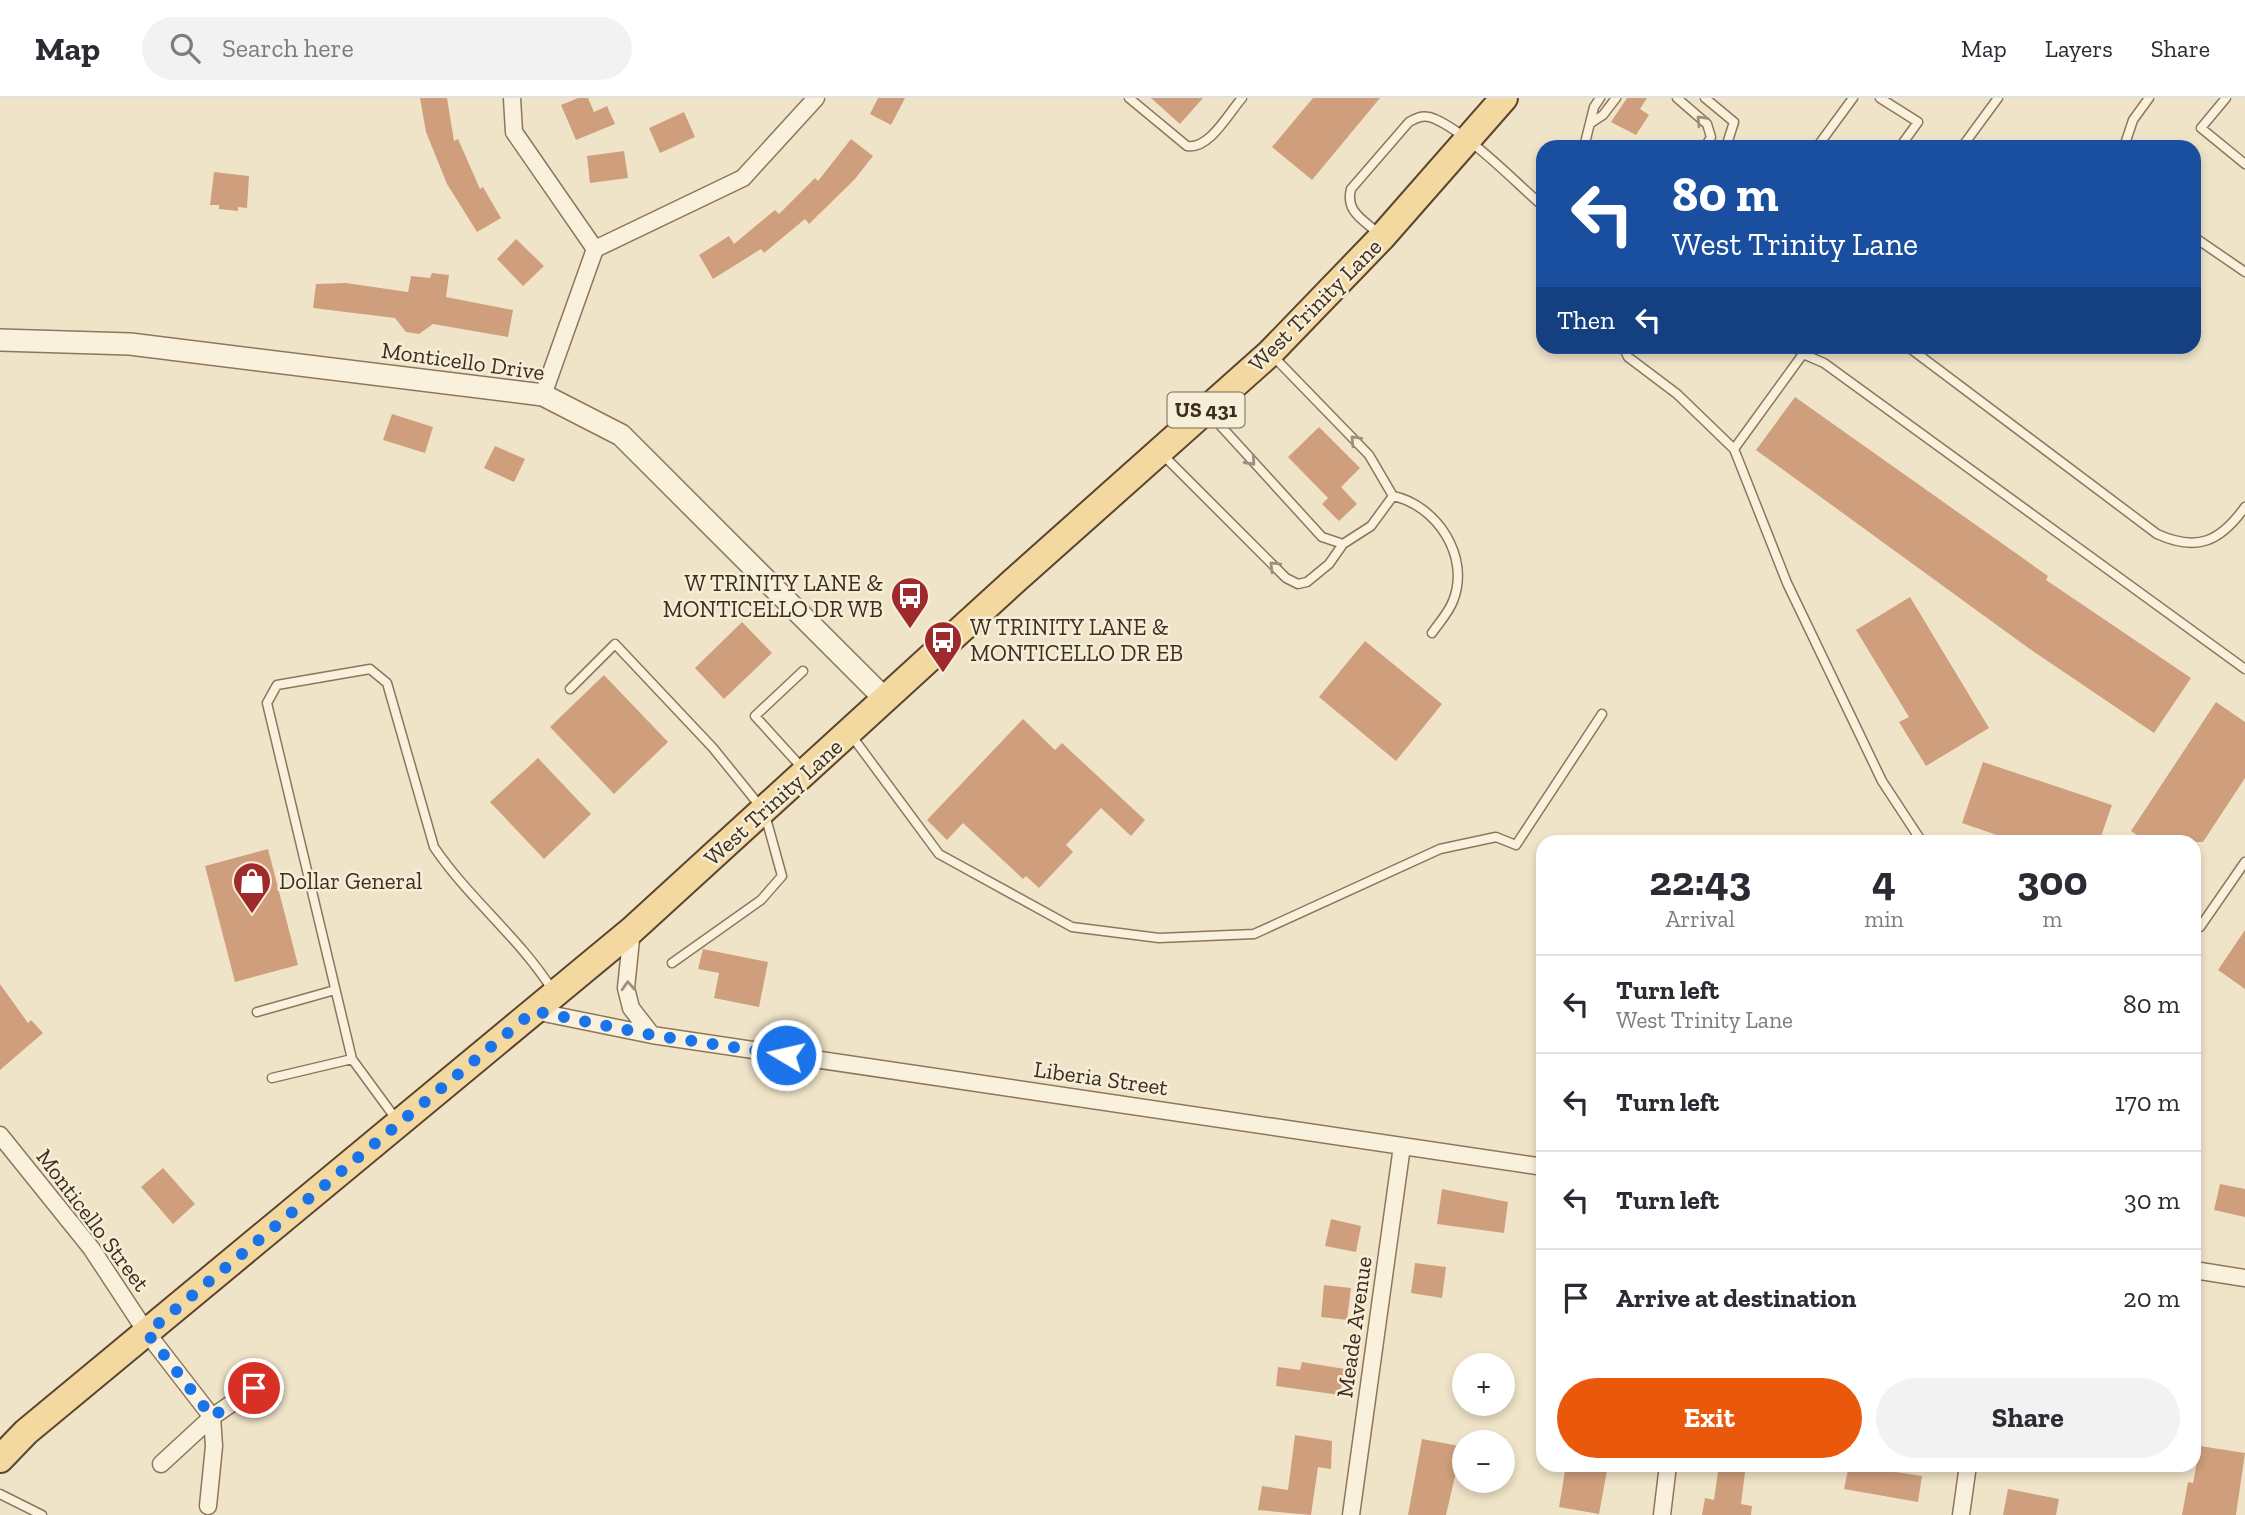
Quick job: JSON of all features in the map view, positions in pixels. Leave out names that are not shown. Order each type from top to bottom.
[{"type":"main road","name":"West Trinity Lane","points":[[0,1459],[26,1432],[632,930],[1270,353],[1382,237],[1468,142],[1499,100]]},
{"type":"street","points":[[512,98],[514,132],[595,249]]},
{"type":"street","points":[[543,395],[595,249],[743,178],[816,98]]},
{"type":"street","name":"Monticello Drive","points":[[0,340],[130,344],[543,395],[621,435],[886,699]]},
{"type":"street","points":[[632,930],[626,988],[631,1008],[652,1035]]},
{"type":"street","name":"Liberia Street","points":[[534,1011],[652,1035],[1536,1166]]},
{"type":"street","name":"Monticello Street","points":[[0,1135],[91,1248],[147,1333],[212,1417]]},
{"type":"street","name":"Meade Avenue","points":[[1351,1515],[1402,1146]]},
{"type":"street","points":[[2201,1270],[2245,1278]]},
{"type":"street","points":[[161,1464],[212,1417],[254,1388],[274,1390]]},
{"type":"street","points":[[208,1506],[214,1446],[212,1417]]},
{"type":"street","points":[[1662,1515],[1667,1472]]},
{"type":"street","points":[[1961,1515],[1967,1472]]},
{"type":"lane","points":[[1129,98],[1186,146],[1196,148],[1205,143],[1242,98]]},
{"type":"lane","points":[[1586,140],[1594,107],[1601,98]]},
{"type":"lane","points":[[1591,123],[1603,115],[1616,98]]},
{"type":"lane","points":[[1677,98],[1707,124],[1711,137],[1709,140]]},
{"type":"lane","points":[[1705,98],[1734,122],[1728,140]]},
{"type":"lane","points":[[1822,140],[1853,98]]},
{"type":"lane","points":[[1880,98],[1918,122],[1905,140]]},
{"type":"lane","points":[[1967,140],[1998,98]]},
{"type":"lane","points":[[2126,140],[2133,120],[2149,98]]},
{"type":"lane","points":[[2226,98],[2201,128],[2245,164]]},
{"type":"lane","points":[[1382,237],[1351,209],[1348,201],[1351,189],[1409,122],[1422,116],[1435,119],[1468,142],[1536,200]]},
{"type":"lane","points":[[2201,242],[2245,272]]},
{"type":"lane","points":[[1270,353],[1369,455],[1393,496],[1412,500],[1444,531],[1457,562],[1454,600],[1432,633]]},
{"type":"lane","points":[[1626,354],[1628,358],[1677,394],[1734,449],[1787,583],[1882,782],[1917,835]]},
{"type":"lane","points":[[1734,449],[1803,354],[1824,363],[2245,669]]},
{"type":"lane","points":[[1918,354],[2157,534],[2178,544],[2202,543],[2229,529],[2245,507]]},
{"type":"lane","points":[[1206,410],[1322,537],[1343,544]]},
{"type":"lane","points":[[1160,452],[1286,578],[1298,584],[1307,582],[1329,564],[1343,544],[1371,526],[1393,496]]},
{"type":"lane","points":[[570,689],[615,644],[713,748],[764,811],[782,876],[761,900],[672,963]]},
{"type":"lane","points":[[400,1124],[352,1059],[267,703],[277,685],[370,669],[387,683],[434,847],[448,868],[540,970],[555,994]]},
{"type":"lane","points":[[803,671],[755,716],[806,772]]},
{"type":"lane","points":[[849,733],[939,854],[1072,927],[1158,938],[1254,934],[1440,849],[1496,837],[1516,845],[1602,714]]},
{"type":"lane","points":[[2201,926],[2245,862]]},
{"type":"lane","points":[[257,1012],[335,990]]},
{"type":"lane","points":[[272,1078],[352,1059]]},
{"type":"lane","points":[[0,1494],[42,1515]]},
{"type":"building","points":[[420,98],[447,98],[454,141],[458,139],[480,189],[483,187],[501,218],[477,232],[447,184],[426,132]]},
{"type":"building","points":[[578,98],[588,98],[594,112],[607,106],[615,124],[576,140],[561,105]]},
{"type":"building","points":[[878,98],[905,98],[891,125],[870,114]]},
{"type":"building","points":[[1151,98],[1203,98],[1180,124]]},
{"type":"building","points":[[1313,98],[1380,98],[1312,180],[1272,147]]},
{"type":"building","points":[[1627,98],[1647,98],[1640,109],[1649,115],[1636,135],[1611,122]]},
{"type":"building","points":[[684,112],[695,137],[660,153],[649,128]]},
{"type":"building","points":[[851,139],[873,156],[855,179],[809,224],[805,219],[764,253],[761,249],[713,279],[699,255],[729,236],[734,244],[775,210],[779,214],[815,178],[818,181]]},
{"type":"building","points":[[624,151],[628,178],[590,183],[587,156]]},
{"type":"building","points":[[214,172],[249,176],[247,208],[238,207],[238,211],[210,205]]},
{"type":"building","points":[[516,239],[544,266],[523,286],[497,259]]},
{"type":"building","points":[[432,273],[449,275],[446,297],[513,310],[508,337],[433,324],[419,334],[406,332],[395,318],[313,308],[316,284],[346,283],[408,292],[411,276],[430,278]]},
{"type":"building","points":[[1795,397],[2048,576],[2046,580],[2191,678],[2154,733],[2027,647],[1756,450]]},
{"type":"building","points":[[392,414],[433,427],[425,453],[383,440]]},
{"type":"building","points":[[1319,427],[1360,468],[1341,487],[1357,504],[1339,521],[1322,504],[1328,498],[1288,457]]},
{"type":"building","points":[[495,446],[525,459],[514,482],[484,468]]},
{"type":"building","points":[[1910,597],[1989,728],[1926,766],[1899,722],[1909,717],[1856,630]]},
{"type":"building","points":[[742,622],[772,653],[724,699],[695,668]]},
{"type":"building","points":[[1365,641],[1442,704],[1396,761],[1319,697]]},
{"type":"building","points":[[604,675],[668,742],[614,794],[550,727]]},
{"type":"building","points":[[2216,702],[2245,722],[2245,778],[2203,842],[2201,835],[2137,835],[2131,831]]},
{"type":"building","points":[[1023,719],[1055,750],[1062,743],[1145,820],[1131,836],[1101,808],[1066,845],[1073,852],[1039,888],[1026,876],[1023,879],[963,823],[947,840],[927,820]]},
{"type":"building","points":[[538,758],[591,814],[544,859],[490,802]]},
{"type":"building","points":[[1983,762],[2112,805],[2101,835],[1997,835],[1962,823]]},
{"type":"building","name":"Dollar General","points":[[268,849],[298,965],[235,982],[205,866]]},
{"type":"building","points":[[2245,930],[2245,989],[2218,970]]},
{"type":"building","points":[[703,949],[768,962],[759,1007],[714,998],[719,973],[698,969]]},
{"type":"building","points":[[0,984],[28,1023],[31,1020],[43,1033],[0,1070]]},
{"type":"building","points":[[163,1168],[195,1204],[173,1224],[141,1187]]},
{"type":"building","points":[[2220,1184],[2245,1189],[2245,1217],[2214,1210]]},
{"type":"building","points":[[1442,1189],[1508,1202],[1504,1233],[1437,1224]]},
{"type":"building","points":[[1331,1219],[1361,1226],[1356,1252],[1325,1246]]},
{"type":"building","points":[[1415,1263],[1446,1267],[1442,1298],[1411,1293]]},
{"type":"building","points":[[1324,1285],[1351,1288],[1347,1320],[1321,1317]]},
{"type":"building","points":[[1302,1362],[1345,1369],[1340,1395],[1276,1386],[1278,1367],[1300,1370]]},
{"type":"building","points":[[1295,1435],[1332,1441],[1331,1469],[1318,1467],[1311,1515],[1258,1510],[1262,1486],[1288,1490]]},
{"type":"building","points":[[1422,1439],[1452,1445],[1452,1489],[1446,1515],[1408,1515]]},
{"type":"building","points":[[2201,1446],[2245,1453],[2236,1515],[2182,1515],[2188,1482],[2193,1483],[2195,1472],[2201,1472]]},
{"type":"building","points":[[1565,1472],[1607,1472],[1599,1514],[1559,1507]]},
{"type":"building","points":[[1718,1472],[1745,1472],[1741,1504],[1752,1506],[1751,1515],[1702,1515],[1705,1498],[1714,1500]]},
{"type":"building","points":[[1848,1472],[1895,1472],[1922,1476],[1918,1502],[1844,1489]]},
{"type":"building","points":[[2008,1489],[2059,1499],[2056,1515],[2003,1515]]},
{"type":"place","name":"W TRINITY LANE & MONTICELLO DR WB","points":[[910,630]]},
{"type":"place","name":"W TRINITY LANE & MONTICELLO DR EB","points":[[943,674]]},
{"type":"place","name":"Dollar General","points":[[252,915]]},
{"type":"route","points":[[254,1388],[212,1417],[147,1333],[534,1011],[652,1035],[786,1055]]}]
